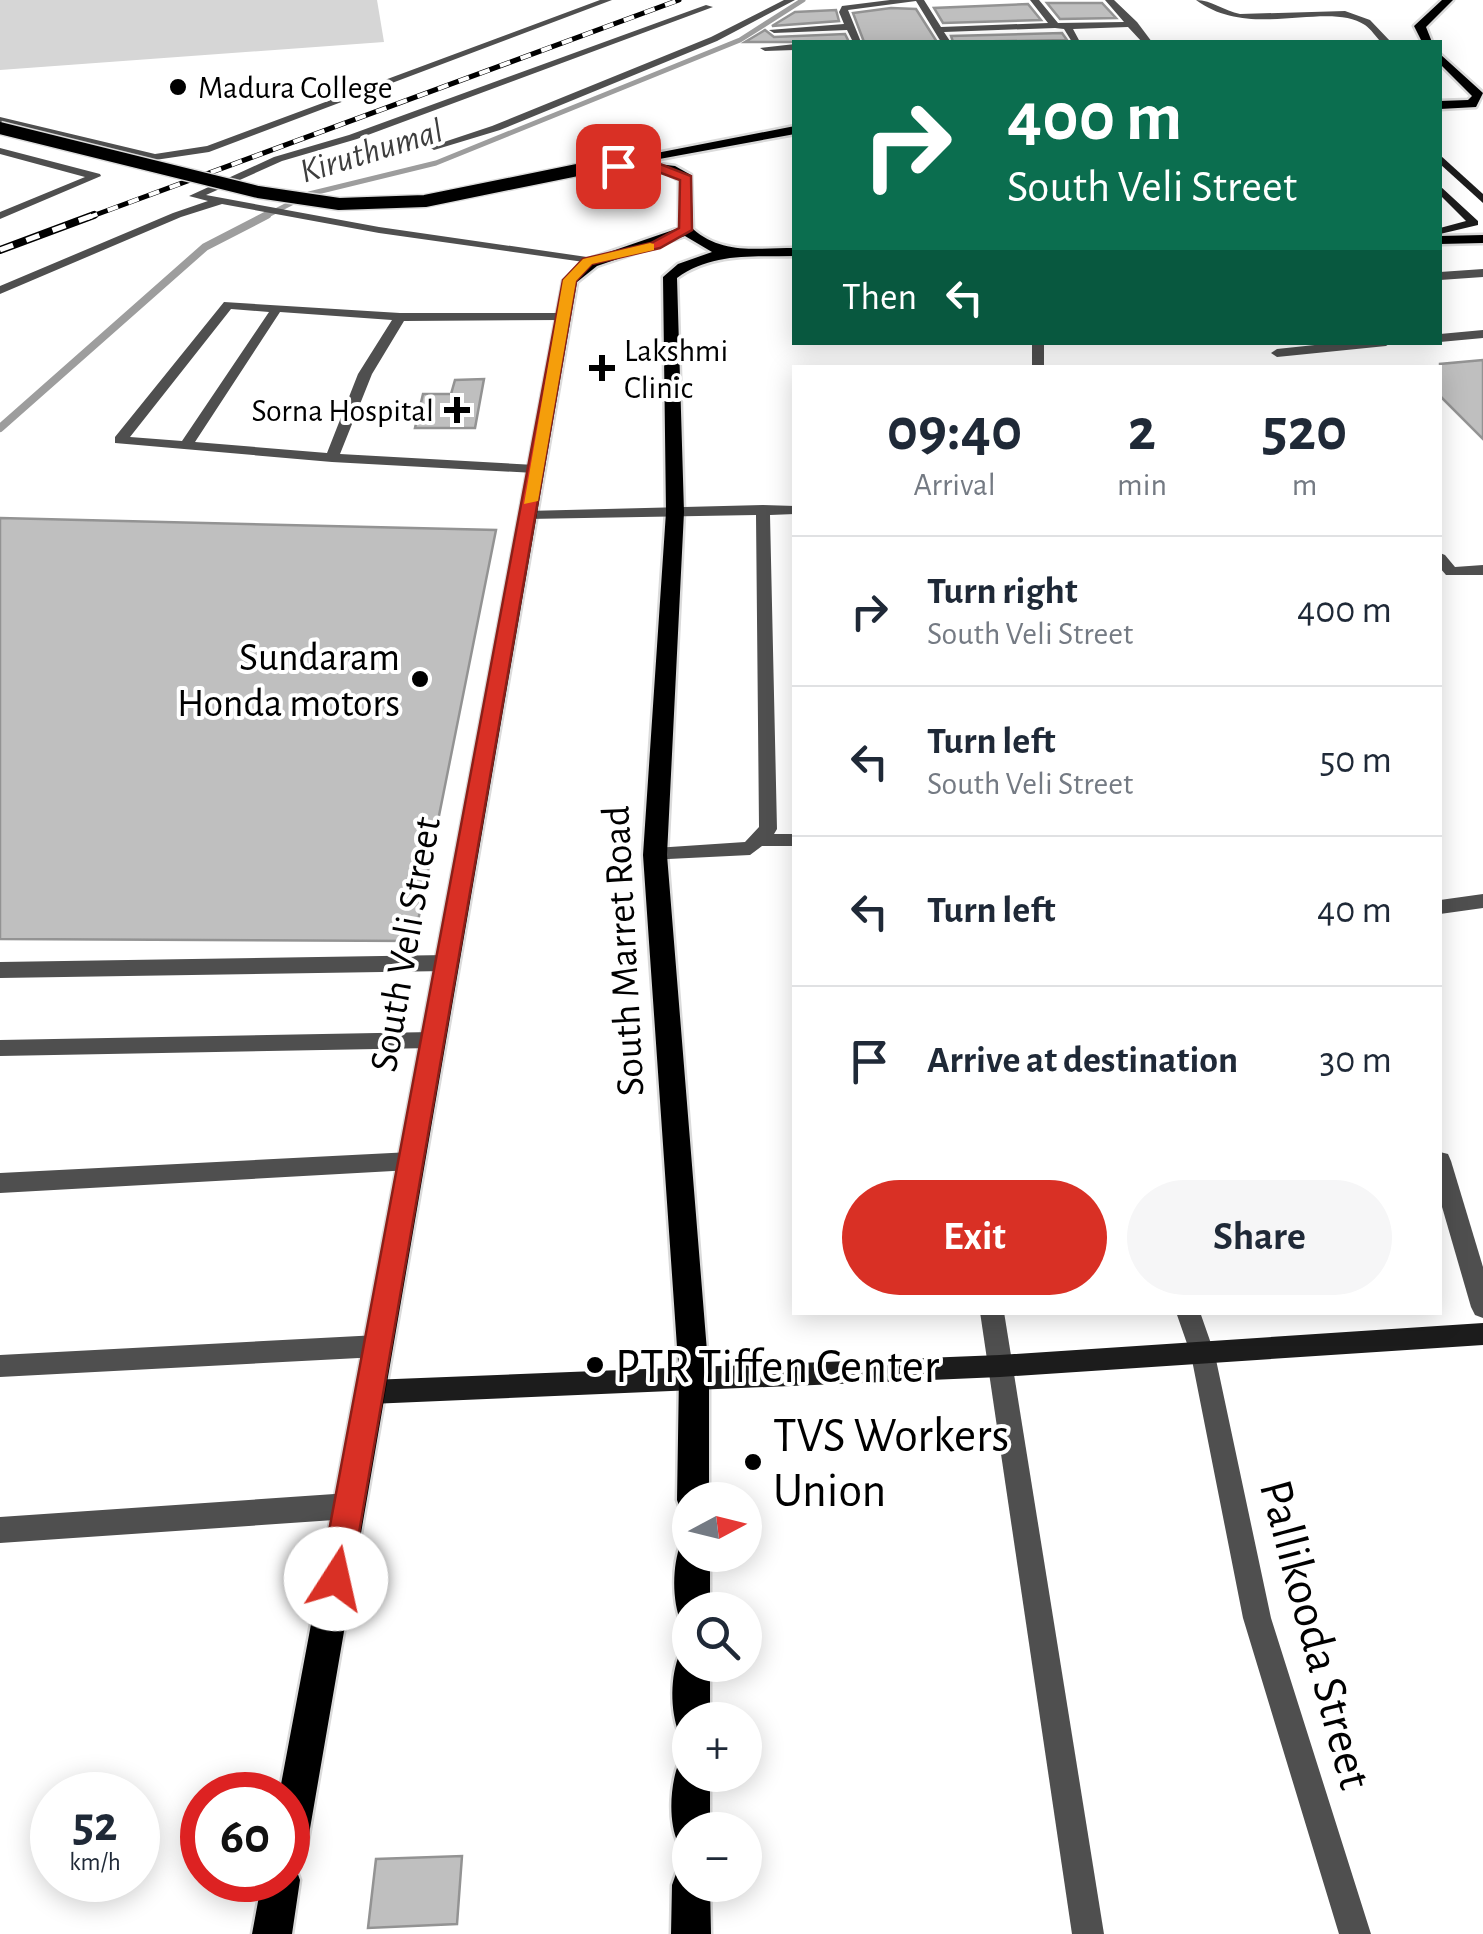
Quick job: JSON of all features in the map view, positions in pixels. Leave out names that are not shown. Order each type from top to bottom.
[{"type":"main road","points":[[1426,40],[1420,26],[1448,0]]},
{"type":"main road","points":[[1442,59],[1479,96],[1472,104],[1442,103]]},
{"type":"main road","points":[[0,128],[258,192],[339,204],[425,201],[792,131]]},
{"type":"main road","points":[[713,144],[686,178],[686,230],[695,240],[725,252]]},
{"type":"main road","points":[[598,166],[655,166],[686,178]]},
{"type":"main road","points":[[588,262],[655,246],[686,230]]},
{"type":"main road","points":[[1442,240],[1483,239]]},
{"type":"main road","points":[[623,254],[663,268],[683,267],[725,252],[792,252]]},
{"type":"main road","name":"South Veli Street","points":[[301,1772],[563,316],[570,280],[588,262]]},
{"type":"main road","name":"South Marret Road","points":[[663,268],[675,512],[655,855],[694,1376],[693,1482]]},
{"type":"main road","points":[[272,1934],[278,1902]]},
{"type":"main road","points":[[690,1934],[691,1902]]},
{"type":"street","points":[[0,120],[155,157],[209,149],[608,0]]},
{"type":"street","points":[[434,147],[538,111],[714,39],[792,0]]},
{"type":"street","points":[[857,40],[848,27],[845,8],[916,0],[945,40]]},
{"type":"street","points":[[1034,0],[1054,25]]},
{"type":"street","points":[[1109,0],[1146,40]]},
{"type":"street","points":[[1200,0],[1233,16],[1356,16],[1384,40]]},
{"type":"street","points":[[1294,0],[1308,14]]},
{"type":"street","points":[[588,262],[194,196],[278,160],[353,137],[709,7]]},
{"type":"street","points":[[754,16],[792,30],[848,27]]},
{"type":"street","points":[[939,30],[1134,24]]},
{"type":"street","points":[[1067,27],[1075,40]]},
{"type":"street","points":[[766,48],[792,47]]},
{"type":"street","points":[[0,151],[96,176],[0,216]]},
{"type":"street","points":[[1442,160],[1483,200]]},
{"type":"street","points":[[1442,191],[1474,223],[1442,231]]},
{"type":"street","points":[[0,290],[178,215],[222,201]]},
{"type":"street","points":[[1442,276],[1483,273]]},
{"type":"street","points":[[536,469],[332,458],[120,440],[228,305],[400,317],[563,316]]},
{"type":"street","points":[[186,446],[277,308]]},
{"type":"street","points":[[332,458],[365,374],[400,317]]},
{"type":"street","points":[[1442,338],[1483,334]]},
{"type":"street","points":[[1273,348],[1330,345]]},
{"type":"street","points":[[655,855],[750,848],[761,840],[770,819],[763,509]]},
{"type":"street","points":[[527,516],[792,510]]},
{"type":"street","points":[[1446,572],[1483,570]]},
{"type":"street","points":[[761,840],[792,840]]},
{"type":"street","points":[[1442,907],[1483,901]]},
{"type":"street","points":[[0,970],[446,964]]},
{"type":"street","points":[[0,1048],[432,1040]]},
{"type":"street","points":[[0,1183],[411,1161]]},
{"type":"street","points":[[1442,1167],[1483,1306]]},
{"type":"street","points":[[992,1315],[1088,1934]]},
{"type":"street","name":"Pallikooda Street","points":[[1189,1315],[1203,1355],[1257,1618],[1355,1934]]},
{"type":"street","points":[[370,1392],[1000,1366],[1483,1334]]},
{"type":"street","points":[[0,1366],[378,1346]]},
{"type":"street","points":[[0,1530],[349,1506]]},
{"type":"shaded area","points":[[0,0],[377,0],[384,42],[0,70]]},
{"type":"building","points":[[1047,3],[1102,3],[1116,18],[1060,19]]},
{"type":"building","points":[[1028,4],[1041,20],[943,23],[934,8]]},
{"type":"building","points":[[916,9],[936,40],[863,40],[853,13]]},
{"type":"building","points":[[836,10],[839,21],[772,26],[795,12]]},
{"type":"building","points":[[765,30],[774,37],[845,34],[848,40],[792,40],[745,42]]},
{"type":"building","points":[[1062,33],[1067,40],[952,40],[951,36]]},
{"type":"building","points":[[1483,360],[1483,439],[1442,398],[1440,364]]},
{"type":"building","points":[[484,379],[475,428],[415,428],[423,394],[451,394],[455,380]]},
{"type":"building","points":[[0,518],[496,530],[414,941],[0,939]]},
{"type":"building","points":[[462,1856],[457,1924],[368,1928],[376,1859]]},
{"type":"waterway","name":"Kiruthumal","points":[[262,218],[309,194],[436,163],[740,40],[803,0]]},
{"type":"waterway","name":"Kiruthumal","points":[[0,428],[205,247],[267,215]]},
{"type":"railway","points":[[87,218],[679,0]]},
{"type":"railway","points":[[0,250],[94,215]]},
{"type":"slow traffic","points":[[530,501],[570,280],[577,268],[588,262],[650,247]]},
{"type":"place","name":"Madura College","points":[[178,87]]},
{"type":"place","name":"Lakshmi Clinic","points":[[602,368]]},
{"type":"place","name":"Sorna Hospital","points":[[457,410]]},
{"type":"place","name":"Sundaram Honda motors","points":[[420,679]]},
{"type":"place","name":"PTR Tiffen Center","points":[[595,1365]]},
{"type":"place","name":"TVS Workers Union","points":[[753,1462]]},
{"type":"route","points":[[336,1579],[570,280],[577,268],[588,262],[655,246],[686,230],[686,178],[655,166],[618,166]]}]
